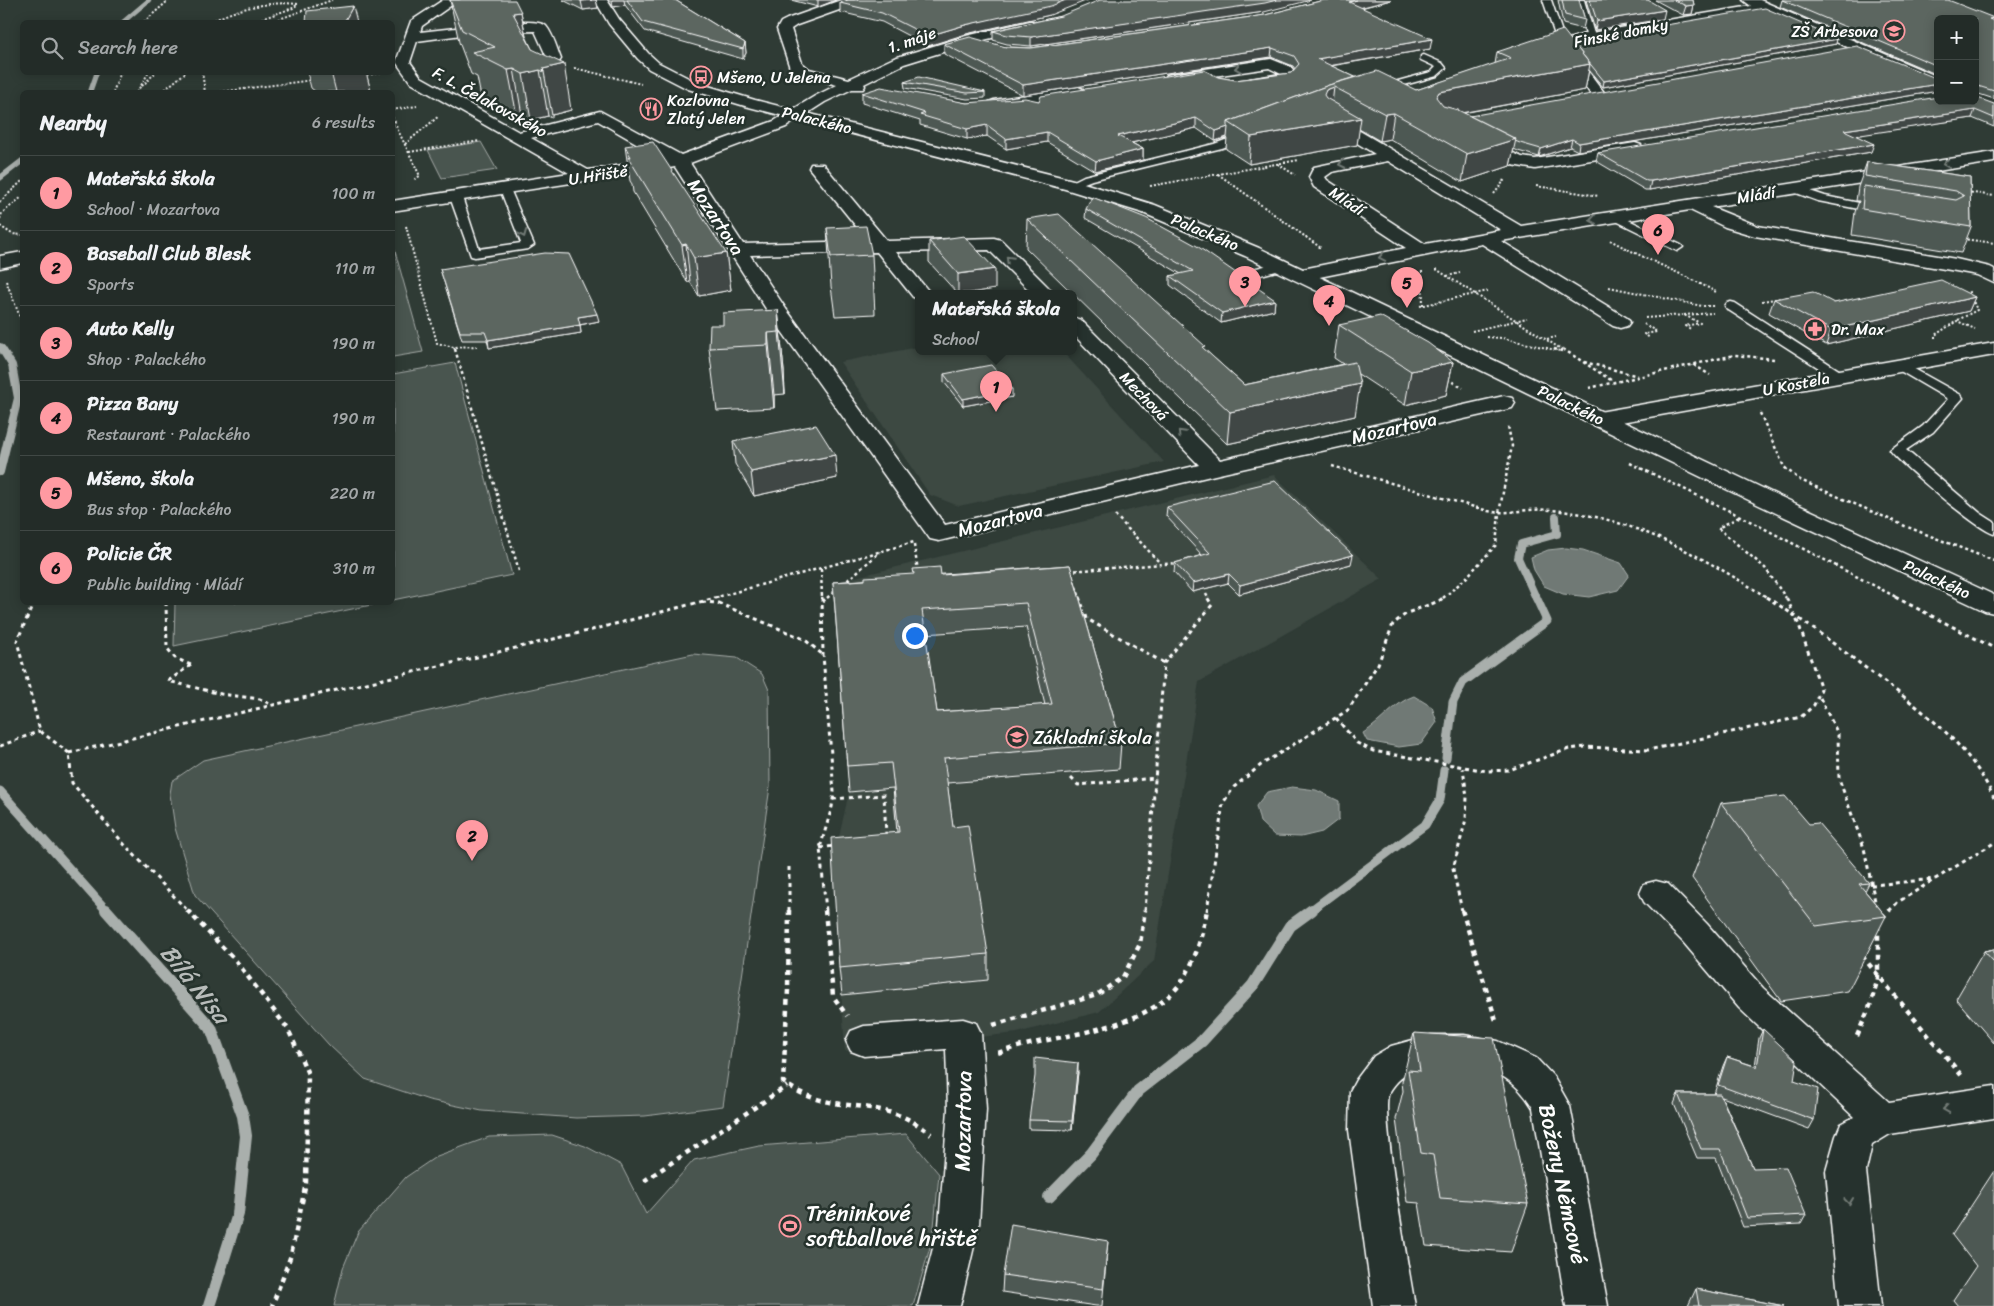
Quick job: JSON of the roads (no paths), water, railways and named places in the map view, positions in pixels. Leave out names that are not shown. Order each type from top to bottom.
[{"type":"street","name":"Palackého","points":[[600,0],[614,21],[643,56],[654,66],[669,75],[704,90],[1071,185],[1158,213],[1290,270],[1599,419],[1994,605]]},
{"type":"street","points":[[848,0],[850,1],[792,22],[786,25],[784,29],[796,65],[804,72],[872,88]]},
{"type":"street","points":[[1749,0],[1934,80]]},
{"type":"street","points":[[449,2],[474,6],[481,29]]},
{"type":"street","name":"F. L. Čelakovského","points":[[449,2],[416,24],[403,62],[416,80],[588,177]]},
{"type":"street","points":[[1700,4],[1721,15]]},
{"type":"street","name":"Finské domky","points":[[1598,95],[1588,79],[1562,47],[1591,37],[1766,7]]},
{"type":"street","name":"Finské domky","points":[[1665,13],[1680,21]]},
{"type":"street","name":"1. máje","points":[[795,114],[820,99],[853,85],[899,61],[971,39],[1045,22]]},
{"type":"street","points":[[412,37],[481,29],[524,26],[540,27],[554,59]]},
{"type":"street","points":[[971,39],[988,46]]},
{"type":"street","points":[[1827,52],[1855,46]]},
{"type":"street","points":[[1158,80],[1271,63],[1286,70],[1289,74],[1285,78],[1236,84],[1222,82],[1206,73]]},
{"type":"street","points":[[977,106],[1007,104],[1091,90]]},
{"type":"street","points":[[1578,98],[1617,91]]},
{"type":"street","name":"U Hřiště","points":[[396,206],[588,177],[680,160],[780,124],[795,114]]},
{"type":"street","points":[[517,137],[600,116],[680,160]]},
{"type":"street","points":[[1330,120],[1518,232]]},
{"type":"street","points":[[1467,136],[1520,161],[1540,164],[1652,145]]},
{"type":"street","name":"Mládí","points":[[1390,156],[1328,168],[1320,172],[1317,177],[1320,183],[1421,256]]},
{"type":"street","name":"Mládí","points":[[1290,270],[1421,256],[1484,238],[1518,232],[1989,159]]},
{"type":"street","name":"Mozartova","points":[[680,160],[778,312],[939,534],[1215,468],[1504,403]]},
{"type":"street","points":[[817,168],[918,290]]},
{"type":"street","points":[[1693,205],[1731,224],[1755,231],[1970,268],[1994,277]]},
{"type":"street","points":[[1484,238],[1559,284],[1628,321]]},
{"type":"street","points":[[738,250],[994,244],[1040,290]]},
{"type":"street","points":[[2,268],[20,259]]},
{"type":"street","name":"Mechová","points":[[1077,327],[1215,468]]},
{"type":"street","name":"U Kostela","points":[[1599,419],[1994,349]]},
{"type":"street","points":[[1656,893],[1695,933],[1751,998],[1882,1119]]},
{"type":"street","name":"Mozartova","points":[[864,1041],[964,1051],[967,1109],[958,1225],[939,1306]]},
{"type":"street","name":"Boženy Němcové","points":[[1394,1306],[1368,1130],[1370,1091],[1387,1067],[1404,1057],[1431,1050],[1464,1050],[1498,1056],[1523,1069],[1540,1087],[1551,1106],[1587,1306]]},
{"type":"street","points":[[1860,1306],[1846,1171],[1855,1136],[1882,1119],[1990,1103]]},
{"type":"lane","points":[[1547,0],[1562,47]]},
{"type":"lane","points":[[1580,0],[1591,37]]},
{"type":"lane","points":[[1365,93],[1434,74],[1441,68],[1424,58]]},
{"type":"lane","points":[[1071,185],[1088,178],[1218,146],[1261,130]]},
{"type":"lane","points":[[1795,188],[1822,199],[1887,212]]},
{"type":"lane","points":[[456,197],[475,253],[528,245],[505,189]]},
{"type":"lane","points":[[1616,217],[1677,247]]},
{"type":"lane","points":[[1257,272],[1290,270]]},
{"type":"lane","points":[[1731,306],[1840,376]]},
{"type":"lane","points":[[1900,365],[1956,398],[1928,429],[1897,450],[1974,516],[1994,529]]},
{"type":"waterway","name":"Bílá Nisa","points":[[125,20],[149,0]]},
{"type":"waterway","name":"Bílá Nisa","points":[[91,90],[96,75]]},
{"type":"waterway","name":"Bílá Nisa","points":[[0,178],[20,163]]},
{"type":"waterway","name":"Bílá Nisa","points":[[0,346],[3,351]]},
{"type":"waterway","name":"Bílá Nisa","points":[[0,472],[18,398],[12,365],[2,349]]},
{"type":"waterway","points":[[1536,598],[1518,558],[1521,544],[1557,534],[1556,517]]},
{"type":"waterway","points":[[1446,758],[1453,702],[1463,682],[1547,621],[1536,597]]},
{"type":"waterway","points":[[1310,911],[1425,825],[1440,800],[1444,770]]},
{"type":"waterway","name":"Bílá Nisa","points":[[0,791],[107,911]]},
{"type":"waterway","name":"Bílá Nisa","points":[[106,910],[211,1028],[243,1116],[246,1136],[238,1214],[209,1306]]},
{"type":"waterway","points":[[1049,1197],[1091,1154],[1138,1091],[1202,1041],[1253,985],[1290,926],[1312,910]]},
{"type":"place","name":"ZŠ Arbesova","points":[[1894,31]]},
{"type":"place","name":"Mšeno, U Jelena","points":[[701,77]]},
{"type":"place","name":"Kozlovna Zlatý Jelen","points":[[651,109]]},
{"type":"place","name":"Policie ČR","points":[[1658,255]]},
{"type":"place","name":"Auto Kelly","points":[[1245,307]]},
{"type":"place","name":"Mšeno, škola","points":[[1407,308]]},
{"type":"place","name":"Pizza Bany","points":[[1329,326]]},
{"type":"place","name":"Dr. Max","points":[[1815,329]]},
{"type":"place","name":"Mateřská škola","points":[[996,412]]},
{"type":"place","name":"Základní škola","points":[[1017,737]]},
{"type":"place","name":"Baseball Club Blesk","points":[[472,861]]},
{"type":"place","name":"Tréninkové softballové hřiště","points":[[790,1226]]}]
